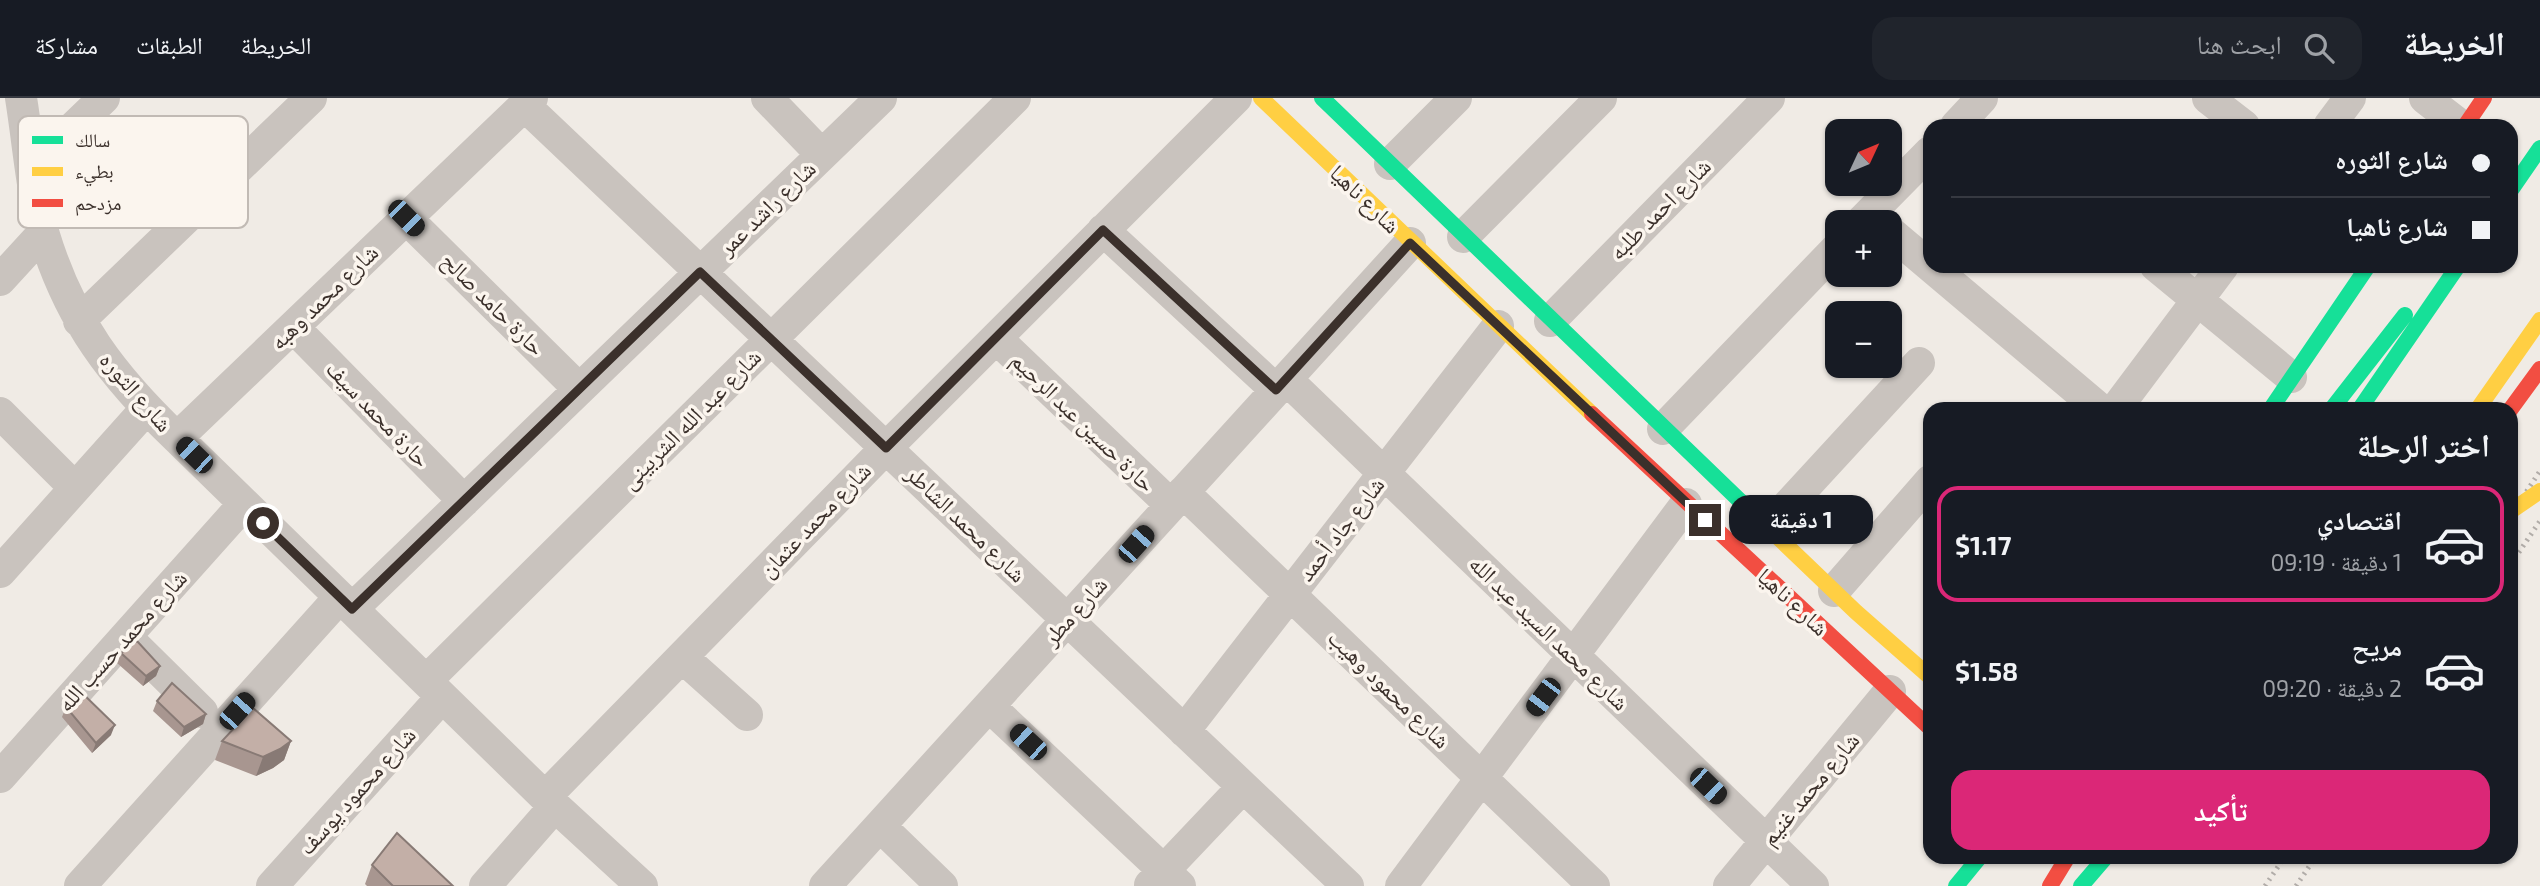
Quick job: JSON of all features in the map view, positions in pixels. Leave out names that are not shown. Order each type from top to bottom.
[{"type":"main road","name":"شارع ناهيا","points":[[1261,98],[1686,504],[1923,721]]},
{"type":"main road","name":"شارع ناهيا","points":[[1322,98],[1549,321],[1834,592],[1923,671]]},
{"type":"main road","points":[[2468,119],[2484,98]]},
{"type":"main road","points":[[2518,169],[2540,143]]},
{"type":"main road","points":[[2518,180],[2540,148]]},
{"type":"main road","points":[[2275,402],[2363,273]]},
{"type":"main road","points":[[2337,402],[2437,273]]},
{"type":"main road","points":[[2364,402],[2453,273]]},
{"type":"main road","points":[[2483,402],[2540,320]]},
{"type":"main road","points":[[2516,402],[2540,369]]},
{"type":"main road","points":[[2518,506],[2540,491]]},
{"type":"main road","points":[[1956,886],[1974,864]]},
{"type":"main road","points":[[2050,886],[2063,864]]},
{"type":"main road","points":[[2081,886],[2100,864]]},
{"type":"street","name":"شارع الثوره","points":[[21,98],[24,116]]},
{"type":"street","points":[[85,116],[104,98]]},
{"type":"street","points":[[248,159],[311,98]]},
{"type":"street","points":[[767,98],[822,155]]},
{"type":"street","name":"شارع راشد عمر","points":[[80,886],[220,730],[346,603],[464,501],[881,98]]},
{"type":"street","name":"شارع عبد الله الشربينى","points":[[434,689],[771,340],[1015,98]]},
{"type":"street","name":"شارع محمد عثمان","points":[[485,886],[550,801],[682,657],[886,448],[1236,98]]},
{"type":"street","points":[[1390,164],[1456,98]]},
{"type":"street","points":[[1463,237],[1601,98]]},
{"type":"street","name":"شارع احمد طلبه","points":[[1549,321],[1769,98]]},
{"type":"street","points":[[2208,98],[2235,119]]},
{"type":"street","points":[[2334,119],[2350,98]]},
{"type":"street","points":[[2425,98],[2454,119]]},
{"type":"street","name":"شارع محمد الشاطر","points":[[528,102],[771,340],[1348,886]]},
{"type":"street","name":"شارع محمد وهبه","points":[[177,439],[528,102]]},
{"type":"street","points":[[1885,210],[1923,161]]},
{"type":"street","name":"حارة حامد صالح","points":[[406,218],[579,389]]},
{"type":"street","name":"شارع الثوره","points":[[42,228],[58,278],[79,321],[110,367],[146,409],[550,801],[642,886]]},
{"type":"street","points":[[79,321],[176,228]]},
{"type":"street","name":"شارع محمد السيد عبد الله","points":[[1103,230],[1384,474],[1813,886]]},
{"type":"street","points":[[0,280],[43,233]]},
{"type":"street","name":"شارع مطر","points":[[825,886],[1410,243]]},
{"type":"street","points":[[1902,245],[1923,263]]},
{"type":"street","points":[[1663,429],[1825,261]]},
{"type":"street","points":[[1935,273],[2091,402]]},
{"type":"street","points":[[2165,273],[2291,377]]},
{"type":"street","points":[[2121,402],[2218,273]]},
{"type":"street","name":"شارع جاد أحمد","points":[[1184,731],[1498,326]]},
{"type":"street","name":"حارة محمد سيف","points":[[293,327],[464,501]]},
{"type":"street","name":"حارة حسين عبد الرحيم","points":[[996,338],[1177,499]]},
{"type":"street","points":[[1767,528],[1919,363]]},
{"type":"street","points":[[0,572],[146,409]]},
{"type":"street","points":[[0,413],[75,488]]},
{"type":"street","points":[[1834,592],[1923,489]]},
{"type":"street","name":"شارع محمود وهيب","points":[[1177,499],[1290,595],[1594,886]]},
{"type":"street","name":"شارع محمد حسب الله","points":[[0,778],[244,504]]},
{"type":"street","points":[[1401,886],[1686,504]]},
{"type":"street","points":[[125,637],[220,730]]},
{"type":"street","points":[[682,657],[747,715]]},
{"type":"street","name":"شارع محمود يوسف","points":[[272,886],[434,689]]},
{"type":"street","name":"شارع محمد غنيم","points":[[1729,886],[1891,691]]},
{"type":"street","points":[[989,706],[1164,881],[1243,787]]},
{"type":"street","points":[[880,826],[942,886]]},
{"type":"building","points":[[137,641],[160,666],[146,676],[121,653]]},
{"type":"building","points":[[172,683],[206,714],[184,727],[157,701]]},
{"type":"building","points":[[80,691],[115,725],[96,743],[66,707]]},
{"type":"building","points":[[253,708],[291,741],[263,757],[222,741]]},
{"type":"building","points":[[397,833],[453,886],[393,886],[372,865]]},
{"type":"railway","points":[[2518,504],[2540,471]]},
{"type":"railway","points":[[2518,554],[2540,521]]},
{"type":"railway","points":[[2265,886],[2280,864]]},
{"type":"railway","points":[[2296,886],[2311,864]]},
{"type":"traffic: fast","points":[[1322,98],[1764,524]]},
{"type":"traffic: fast","points":[[2518,180],[2540,148]]},
{"type":"traffic: fast","points":[[2275,402],[2363,273]]},
{"type":"traffic: fast","points":[[2364,402],[2453,273]]},
{"type":"traffic: fast","points":[[2337,402],[2405,315]]},
{"type":"traffic: fast","points":[[1956,886],[1974,864]]},
{"type":"traffic: fast","points":[[2081,886],[2100,864]]},
{"type":"traffic: slow","points":[[1261,98],[1592,414]]},
{"type":"traffic: slow","points":[[2483,402],[2540,320]]},
{"type":"traffic: slow","points":[[2518,506],[2540,491]]},
{"type":"traffic: slow","points":[[1764,524],[1856,612],[1923,671]]},
{"type":"traffic: jam","points":[[2470,119],[2484,98]]},
{"type":"traffic: jam","points":[[2516,402],[2540,369]]},
{"type":"traffic: jam","points":[[1592,414],[1923,721]]},
{"type":"traffic: jam","points":[[2050,886],[2063,864]]},
{"type":"route","points":[[263,523],[352,609],[700,272],[886,448],[1103,230],[1276,390],[1410,243],[1705,520]]}]
